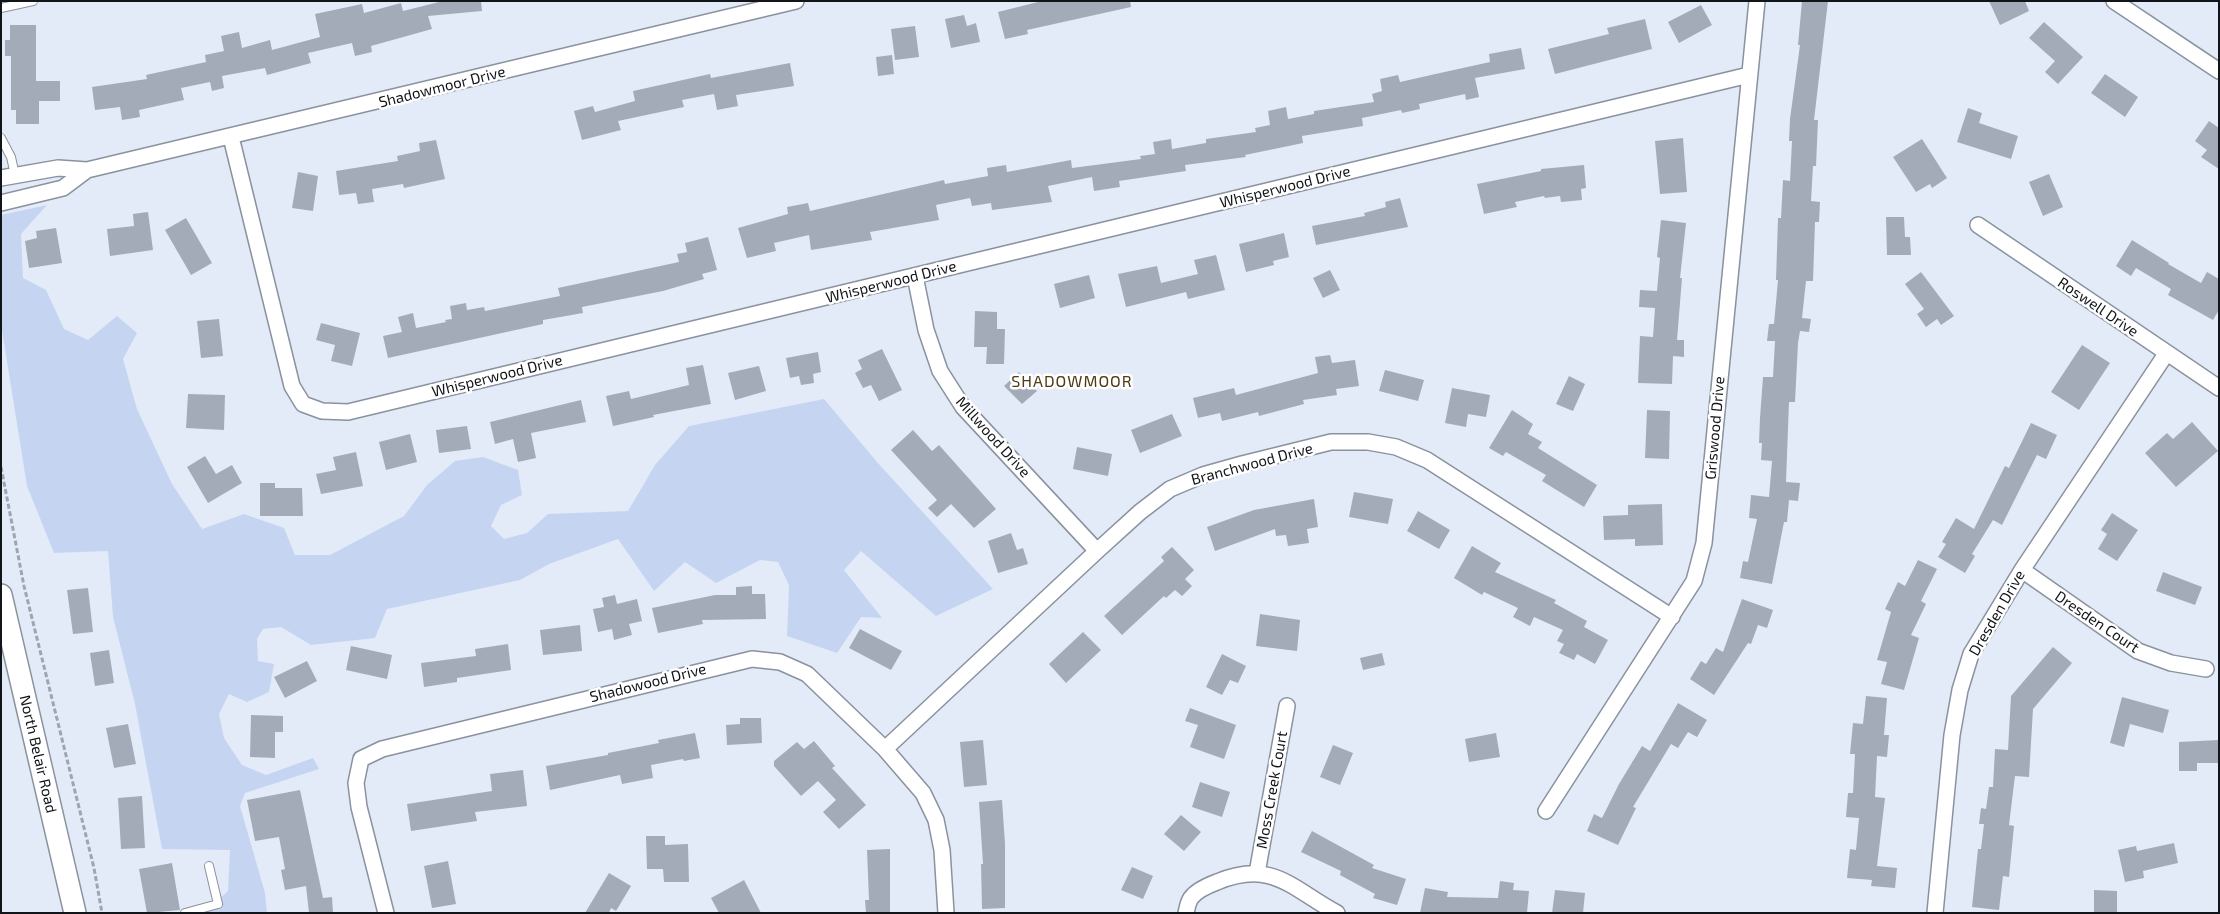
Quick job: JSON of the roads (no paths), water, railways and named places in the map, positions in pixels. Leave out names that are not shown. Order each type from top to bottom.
[{"type":"main road","name":"North Belair Road","points":[[2,600],[75,913]]},
{"type":"street","name":"Shadowmoor Drive","points":[[8,176],[58,168],[87,170],[796,1]]},
{"type":"street","name":"Griswood Drive","points":[[1546,811],[1694,581],[1704,543],[1757,1]]},
{"type":"street","points":[[2114,1],[2219,71]]},
{"type":"street","name":"Whisperwood Drive","points":[[231,137],[292,386],[302,404],[322,412],[348,412],[1749,74]]},
{"type":"street","name":"Shadowmoor Drive","points":[[1,202],[63,188],[87,170]]},
{"type":"street","points":[[8,176],[19,198]]},
{"type":"street","name":"Roswell Drive","points":[[1978,225],[2166,354],[2219,388]]},
{"type":"street","name":"Millwood Drive","points":[[915,276],[926,330],[940,371],[963,407],[1097,551]]},
{"type":"street","name":"Dresden Drive","points":[[1935,913],[1952,735],[1960,690],[1971,654],[2022,570],[2166,354]]},
{"type":"street","name":"Branchwood Drive","points":[[886,749],[1097,551],[1140,512],[1170,489],[1203,475],[1331,442],[1368,442],[1396,447],[1427,460],[1672,617]]},
{"type":"street","name":"Dresden Court","points":[[2022,570],[2138,651],[2170,663],[2206,669]]},
{"type":"street","name":"Shadowood Drive","points":[[386,913],[356,783],[362,759],[382,749],[752,659],[780,662],[807,674],[886,749],[923,793],[936,820],[942,850],[946,913]]},
{"type":"street","name":"Moss Creek Court","points":[[1257,873],[1287,706]]},
{"type":"street","points":[[1186,913],[1191,898],[1214,883],[1230,877],[1257,873],[1275,876],[1338,913]]},
{"type":"lane","points":[[1,8],[33,1]]},
{"type":"lane","points":[[1,138],[11,157],[8,176]]},
{"type":"lane","points":[[186,913],[218,904],[209,866]]},
{"type":"district","name":"SHADOWMOOR","points":[[1072,382]]}]
